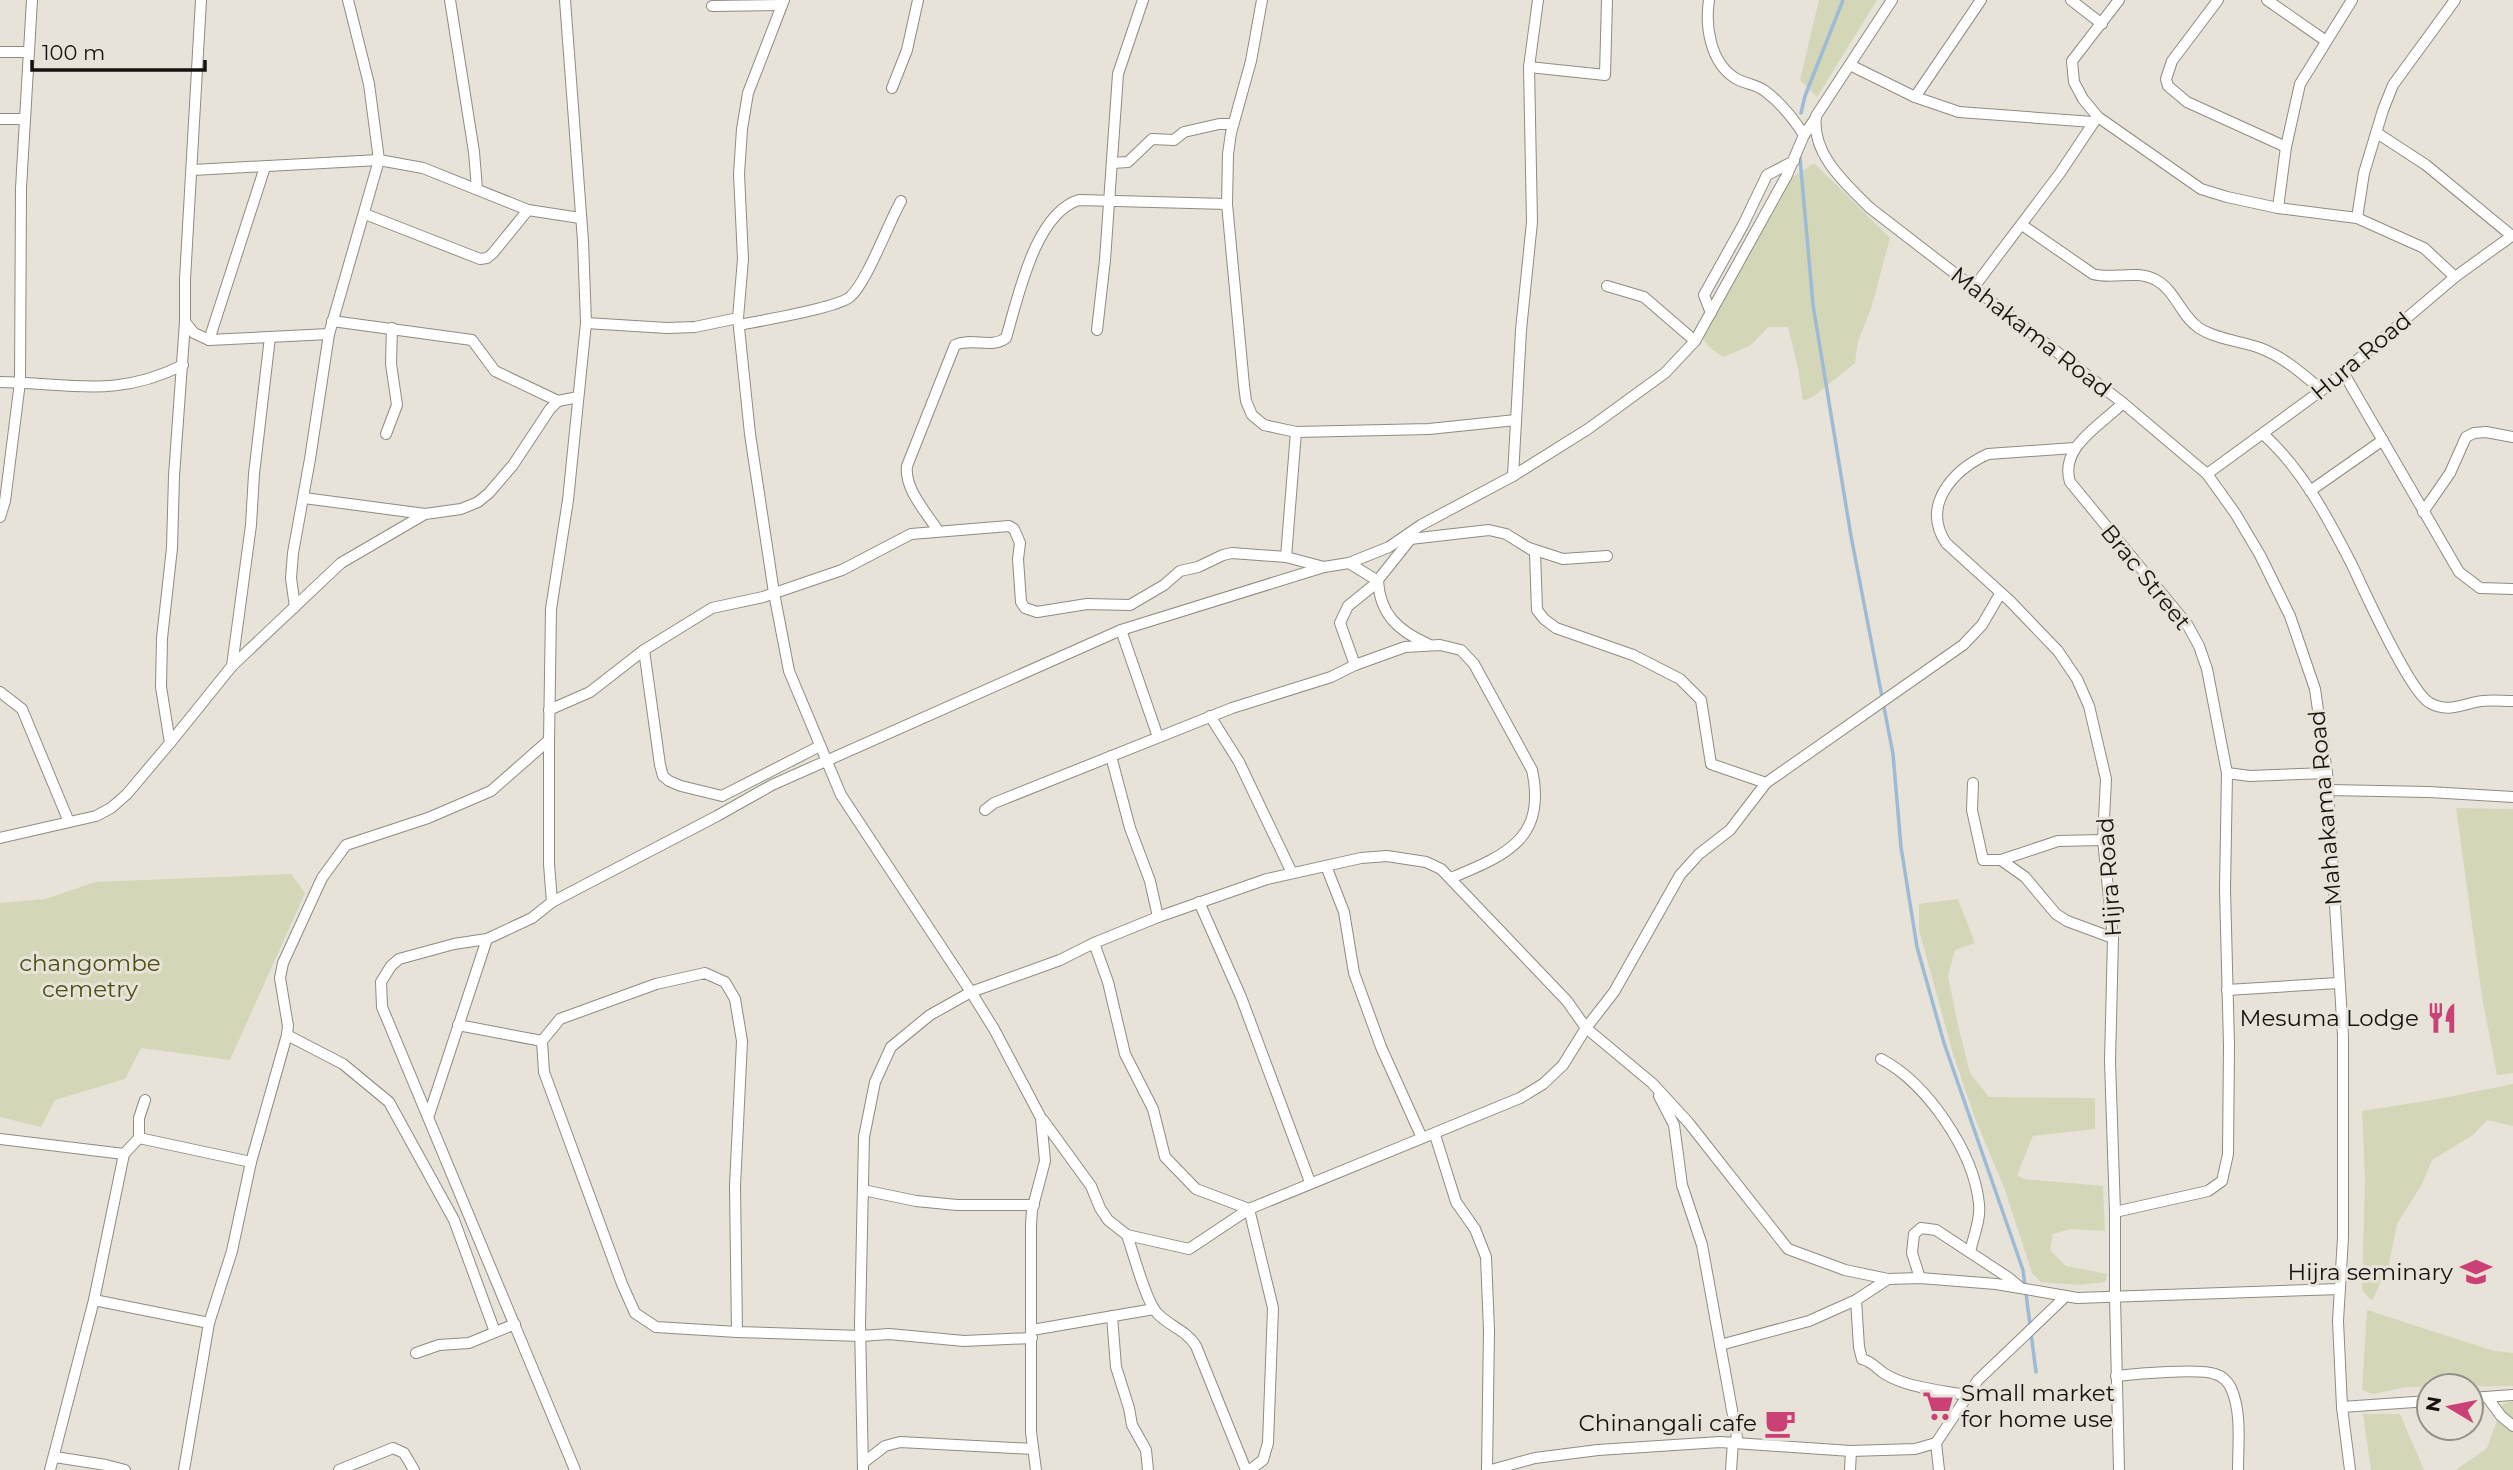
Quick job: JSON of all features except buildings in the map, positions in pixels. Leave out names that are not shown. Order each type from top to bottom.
[{"type":"street","points":[[0,517],[5,501],[20,382],[20,188],[32,0]]},
{"type":"street","points":[[170,743],[161,687],[162,638],[172,548],[174,476],[186,321],[201,0]]},
{"type":"street","points":[[295,607],[291,578],[329,334],[379,160],[369,84],[348,0]]},
{"type":"street","points":[[450,0],[474,152],[477,189]]},
{"type":"street","points":[[552,902],[548,740],[551,609],[568,500],[586,323],[565,0]]},
{"type":"street","points":[[892,88],[907,50],[918,0]]},
{"type":"street","points":[[1097,330],[1110,200],[1118,74],[1143,0]]},
{"type":"street","points":[[1262,0],[1251,61],[1228,154],[1227,204],[1247,401],[1252,415],[1264,425],[1296,432],[1429,429],[1516,420]]},
{"type":"street","points":[[1513,476],[1521,330],[1532,222],[1529,67],[1538,0]]},
{"type":"street","points":[[1529,67],[1605,75],[1607,0]]},
{"type":"street","points":[[1709,0],[1706,18],[1710,41],[1720,62],[1734,78],[1762,89],[1788,112],[1804,135]]},
{"type":"street","points":[[575,1470],[382,1007],[381,982],[391,966],[399,959],[454,944],[487,939],[532,918],[552,902],[772,785],[1121,630],[1324,567],[1349,562],[1389,547],[1421,525],[1513,476],[1632,398],[1665,373],[1695,341],[1794,161],[1804,135],[1892,0]]},
{"type":"street","points":[[1915,97],[1982,0]]},
{"type":"street","points":[[2071,0],[2102,24]]},
{"type":"street","points":[[2119,0],[2072,61],[2074,82],[2096,119],[2201,189],[2278,208],[2357,218],[2424,248],[2455,277]]},
{"type":"street","points":[[2218,0],[2172,61],[2166,79],[2168,86],[2187,102],[2286,147]]},
{"type":"street","points":[[2267,0],[2326,41]]},
{"type":"street","points":[[2278,208],[2286,147],[2300,83],[2352,0]]},
{"type":"street","points":[[2357,218],[2364,173],[2393,85],[2451,4],[2439,0]]},
{"type":"street","points":[[712,6],[783,3],[748,93],[742,129],[739,174],[743,260],[738,321],[750,434],[774,593],[789,671],[841,795],[971,992],[994,1029],[1041,1118],[1091,1186],[1104,1215],[1127,1234],[1189,1249],[1249,1209],[1310,1182],[1435,1135],[1520,1098],[1543,1084],[1563,1065],[1586,1028],[1614,992],[1680,875],[1699,854],[1730,830],[1766,783],[1963,645],[1982,625],[2000,594]]},
{"type":"street","points":[[0,52],[28,52]]},
{"type":"street","points":[[1850,65],[1915,97],[1959,112],[2096,119]]},
{"type":"street","name":"Mahakama Road","points":[[1816,116],[1815,132],[1819,146],[1836,172],[1870,208],[2123,402],[2207,474],[2260,555],[2290,616],[2315,689],[2327,773],[2344,1098],[2343,1237],[2338,1321],[2342,1408],[2350,1470]]},
{"type":"street","points":[[0,119],[24,119]]},
{"type":"street","points":[[1974,287],[2022,225],[2096,119]]},
{"type":"street","points":[[1112,163],[1128,162],[1152,139],[1174,140],[1184,132],[1219,124],[1234,124]]},
{"type":"street","points":[[2377,133],[2426,165],[2512,236]]},
{"type":"street","points":[[193,170],[379,160],[423,168],[528,210],[580,218]]},
{"type":"street","points":[[1711,313],[1704,295],[1767,175],[1794,161]]},
{"type":"street","points":[[209,340],[265,167]]},
{"type":"street","points":[[939,531],[910,486],[906,475],[907,466],[956,345],[961,342],[999,343],[1006,338],[1030,261],[1047,226],[1060,209],[1067,203],[1079,200],[1227,204]]},
{"type":"street","points":[[586,323],[695,327],[772,319],[838,302],[851,296],[865,274],[901,201]]},
{"type":"street","points":[[365,214],[480,259],[493,253],[528,210]]},
{"type":"street","points":[[2022,225],[2093,274],[2107,278],[2142,275],[2157,281],[2173,294],[2186,316],[2199,328],[2275,355],[2322,390]]},
{"type":"street","name":"Hura Road","points":[[2207,474],[2322,390],[2455,277],[2512,236]]},
{"type":"street","points":[[1607,286],[1644,297],[1695,341]]},
{"type":"street","points":[[186,321],[194,332],[209,340],[329,334]]},
{"type":"street","points":[[332,321],[472,340],[495,371],[558,401]]},
{"type":"street","points":[[386,434],[397,405],[391,364],[392,328]]},
{"type":"street","points":[[232,666],[251,525],[254,474],[270,337]]},
{"type":"street","points":[[0,382],[109,388],[150,380],[183,365]]},
{"type":"street","points":[[2343,372],[2459,572],[2471,583],[2492,590],[2513,589]]},
{"type":"street","points":[[304,498],[425,514],[469,506],[489,493],[513,465],[558,401],[578,397]]},
{"type":"street","points":[[2074,448],[2123,402]]},
{"type":"street","points":[[1286,557],[1296,432]]},
{"type":"street","points":[[2423,512],[2450,473],[2466,437],[2486,432],[2513,437]]},
{"type":"street","points":[[2263,433],[2282,451],[2310,491],[2420,696],[2429,703],[2455,708],[2477,702],[2513,701]]},
{"type":"street","points":[[2310,491],[2383,440]]},
{"type":"street","name":"Hijra Road","points":[[2074,448],[1989,454],[1964,467],[1944,490],[1939,502],[1937,520],[1939,532],[1946,543],[2010,601],[2058,651],[2077,679],[2089,706],[2106,779],[2103,840],[2113,938],[2110,1061],[2119,1470]]},
{"type":"street","name":"Brac Street","points":[[2074,448],[2067,463],[2070,482],[2187,624],[2199,646],[2207,669],[2227,773],[2225,889],[2228,1154],[2222,1181],[2208,1191],[2115,1212]]},
{"type":"street","points":[[0,838],[96,816],[111,808],[127,794],[232,666],[341,563],[425,514]]},
{"type":"street","points":[[549,710],[590,692],[644,650],[712,608],[774,593],[842,570],[911,534],[1003,525],[1014,529],[1020,543],[1018,559],[1021,602],[1030,611],[1037,612],[1087,604],[1130,605],[1164,585],[1180,571],[1198,567],[1232,553],[1286,557],[1324,567]]},
{"type":"street","points":[[1355,665],[1340,623],[1348,606],[1378,581],[1421,525]]},
{"type":"street","points":[[1410,539],[1489,530],[1506,534],[1535,552],[1537,610],[1544,619],[1556,628],[1633,655],[1680,679],[1701,700],[1711,764],[1766,783]]},
{"type":"street","points":[[1523,546],[1563,559],[1607,556]]},
{"type":"street","points":[[1349,562],[1378,581]]},
{"type":"street","points":[[1378,581],[1379,599],[1389,618],[1403,632],[1430,645]]},
{"type":"street","points":[[1121,630],[1158,737]]},
{"type":"street","points":[[985,810],[994,803],[1210,716],[1331,677],[1355,665],[1405,648],[1440,645],[1461,650],[1474,664],[1532,770],[1534,783],[1533,819],[1520,839],[1508,851],[1494,859],[1451,878]]},
{"type":"street","points":[[644,650],[660,765],[663,776],[669,781],[722,796],[820,746]]},
{"type":"street","points":[[0,692],[22,709],[69,822]]},
{"type":"street","points":[[1210,716],[1239,762],[1292,873]]},
{"type":"street","points":[[184,1470],[209,1323],[232,1251],[251,1162],[288,1035],[280,978],[283,963],[322,878],[346,845],[428,818],[491,791],[548,740]]},
{"type":"street","points":[[1111,756],[1130,828],[1150,881],[1158,917]]},
{"type":"street","points":[[2227,773],[2250,776],[2327,773]]},
{"type":"street","points":[[1973,783],[1972,810],[1983,860],[2001,860],[2058,841],[2103,840]]},
{"type":"street","points":[[2328,790],[2513,797]]},
{"type":"street","points":[[863,1467],[860,1336],[864,1137],[875,1082],[891,1047],[930,1015],[971,992],[1060,960],[1158,917],[1267,878],[1361,858],[1387,856],[1426,862],[1441,869],[1451,878],[1480,912],[1567,1001],[1586,1028],[1652,1083],[1688,1122],[1787,1249],[1845,1270],[1888,1279],[1920,1278],[1996,1284],[2077,1298],[2340,1289]]},
{"type":"street","points":[[2001,860],[2025,877],[2056,914],[2067,921],[2113,938]]},
{"type":"street","points":[[1326,866],[1344,912],[1354,973],[1381,1047],[1422,1138]]},
{"type":"street","points":[[1199,902],[1241,997],[1310,1182]]},
{"type":"street","points":[[429,1115],[487,939]]},
{"type":"street","points":[[1094,943],[1108,982],[1125,1054],[1153,1109],[1165,1157],[1196,1189],[1249,1209]]},
{"type":"street","points":[[737,1332],[735,1186],[742,1041],[735,999],[725,982],[705,974],[656,984],[560,1019],[542,1041],[544,1072],[622,1284],[635,1313],[656,1327],[737,1332],[889,1335],[964,1341],[1032,1334],[1154,1309]]},
{"type":"street","points":[[2227,990],[2338,984]]},
{"type":"street","points":[[458,1025],[542,1041]]},
{"type":"street","points":[[288,1035],[343,1064],[388,1102],[454,1220],[495,1332]]},
{"type":"street","points":[[1881,1059],[1913,1082],[1944,1119],[1963,1151],[1980,1206],[1970,1252]]},
{"type":"street","points":[[1652,1083],[1674,1125],[1682,1185],[1702,1245],[1735,1442],[1731,1470]]},
{"type":"street","points":[[50,1470],[94,1300],[124,1154],[139,1138],[139,1118],[145,1100]]},
{"type":"street","points":[[1036,1470],[1033,1449],[1031,1224],[1045,1161],[1041,1118]]},
{"type":"street","points":[[1435,1135],[1456,1202],[1475,1228],[1486,1258],[1489,1470],[1535,1458],[1598,1450],[1735,1442],[1851,1451],[1914,1449],[1936,1443]]},
{"type":"street","points":[[139,1138],[251,1162]]},
{"type":"street","points":[[0,1139],[124,1154]]},
{"type":"street","points":[[863,1190],[916,1201],[957,1205],[1034,1205]]},
{"type":"street","points":[[1127,1234],[1154,1309],[1165,1321],[1184,1331],[1196,1346],[1248,1470],[1263,1460],[1268,1443],[1273,1308],[1249,1209]]},
{"type":"street","points":[[1920,1278],[1912,1252],[1914,1234],[1921,1228],[1936,1230],[2022,1290]]},
{"type":"street","points":[[1720,1345],[1809,1321],[1856,1300],[1888,1279]]},
{"type":"street","points":[[1939,1470],[1936,1443],[1966,1395],[1978,1380],[2066,1296]]},
{"type":"street","points":[[94,1300],[209,1323]]},
{"type":"street","points":[[1856,1300],[1859,1346],[1863,1359],[1872,1362],[1885,1374],[1908,1383],[1966,1395]]},
{"type":"street","points":[[1112,1316],[1116,1367],[1132,1425],[1146,1450],[1148,1470]]},
{"type":"street","points":[[416,1353],[439,1345],[469,1343],[515,1324]]},
{"type":"street","points":[[2116,1376],[2213,1373],[2224,1378],[2231,1388],[2238,1427],[2238,1470]]},
{"type":"street","points":[[2487,1397],[2513,1395]]},
{"type":"street","points":[[2487,1397],[2501,1416],[2513,1426]]},
{"type":"street","points":[[2342,1408],[2415,1402]]},
{"type":"street","points":[[863,1467],[885,1446],[900,1442],[1033,1449]]},
{"type":"street","points":[[339,1470],[393,1448],[404,1453],[414,1470]]},
{"type":"street","points":[[1850,1470],[1851,1451]]},
{"type":"street","points":[[55,1457],[125,1470]]},
{"type":"green space","points":[[1819,0],[1877,0],[1817,97],[1800,80]]},
{"type":"green space","points":[[1814,163],[1890,238],[1871,309],[1858,341],[1855,363],[1814,396],[1803,401],[1788,327],[1768,327],[1751,345],[1724,357],[1705,340],[1702,315],[1777,188]]},
{"type":"green space","points":[[2456,808],[2513,809],[2513,1073],[2497,1075],[2482,997]]},
{"type":"green space","name":"changombe cemetry","points":[[291,874],[305,893],[230,1060],[141,1048],[125,1079],[55,1100],[41,1127],[0,1117],[0,903],[45,899],[95,882]]},
{"type":"green space","points":[[1958,899],[1975,943],[1955,950],[1948,976],[1970,1073],[1989,1097],[2095,1098],[2095,1129],[2033,1136],[2017,1175],[2024,1179],[2103,1186],[2105,1231],[2070,1229],[2053,1234],[2050,1250],[2066,1266],[2107,1274],[2105,1282],[2078,1285],[2041,1282],[2032,1273],[2004,1187],[1976,1121],[1953,1054],[1919,930],[1919,904]]},
{"type":"green space","points":[[2513,1084],[2513,1126],[2487,1120],[2473,1135],[2432,1160],[2422,1184],[2397,1224],[2389,1264],[2372,1301],[2362,1290],[2365,1177],[2362,1111]]},
{"type":"green space","points":[[2367,1310],[2494,1351],[2513,1353],[2513,1386],[2485,1386],[2485,1372],[2415,1372],[2415,1387],[2373,1394],[2362,1390]]},
{"type":"green space","points":[[2513,1401],[2513,1470],[2456,1470],[2487,1448],[2503,1404]]},
{"type":"green space","points":[[2363,1414],[2400,1414],[2424,1470],[2371,1470]]},
{"type":"waterway","points":[[1801,113],[1805,96],[1843,0]]},
{"type":"waterway","points":[[1800,158],[1813,305],[1851,536],[1893,754],[1901,847],[1917,947],[1944,1043],[2023,1270],[2030,1325]]},
{"type":"waterway","points":[[2031,1333],[2036,1372]]},
{"type":"place","name":"Mesuma Lodge","points":[[2442,1018]]},
{"type":"place","name":"Hijra seminary","points":[[2476,1272]]},
{"type":"place","name":"Small market for home use","points":[[1938,1406]]},
{"type":"place","name":"Chinangali cafe","points":[[1780,1423]]}]
